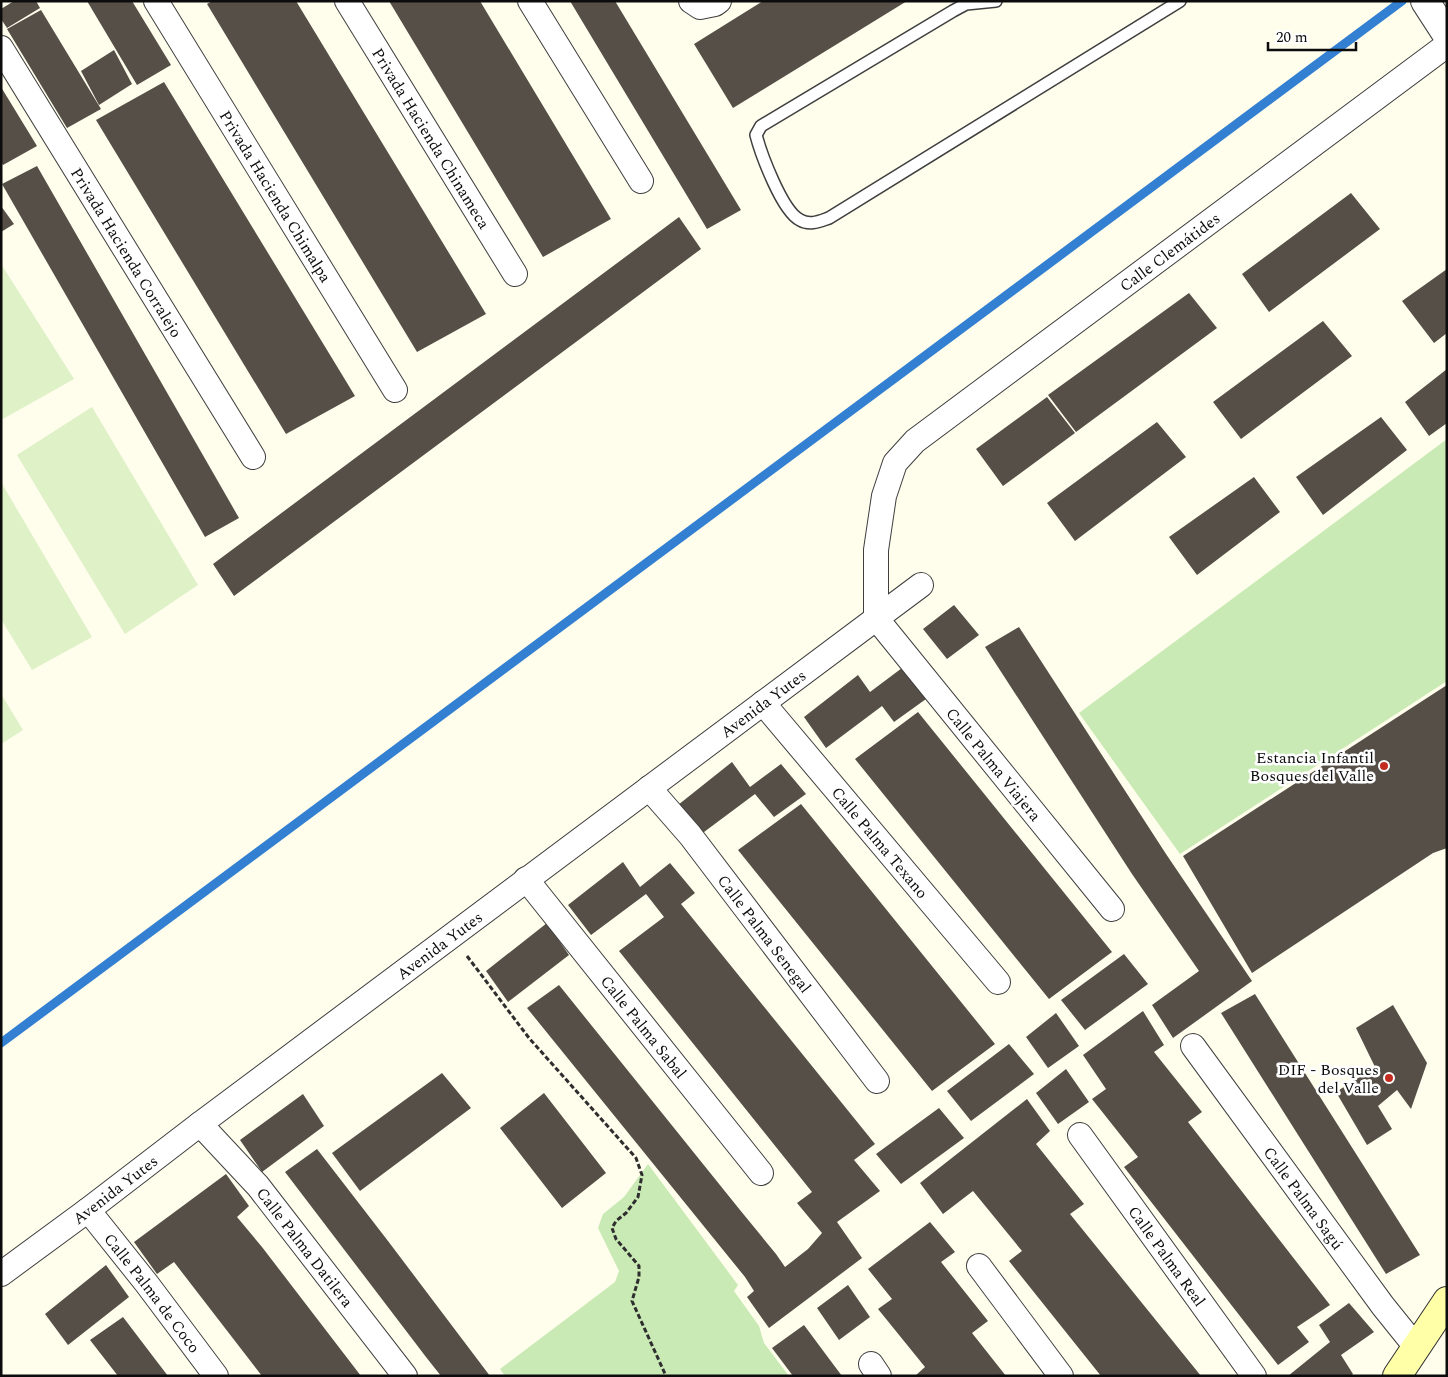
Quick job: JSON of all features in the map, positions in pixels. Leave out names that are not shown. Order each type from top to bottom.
[{"type":"main road","points":[[1397,1376],[1447,1301]]},
{"type":"street","name":"Privada Hacienda Chimalpa","points":[[156,1],[395,390]]},
{"type":"street","name":"Privada Hacienda Chinameca","points":[[347,1],[515,274]]},
{"type":"street","points":[[530,1],[641,181]]},
{"type":"street","points":[[691,1],[700,7],[720,1]]},
{"type":"street","name":"Calle Clemátides","points":[[876,618],[876,550],[884,496],[895,463],[915,441],[1439,26]]},
{"type":"street","name":"Privada Hacienda Corralejo","points":[[1,48],[253,457]]},
{"type":"street","name":"Avenida Yutes","points":[[1,1274],[920,585]]},
{"type":"street","name":"Calle Palma Viajera","points":[[876,618],[1112,909]]},
{"type":"street","name":"Calle Palma Texano","points":[[763,703],[998,982]]},
{"type":"street","name":"Calle Palma Senegal","points":[[649,788],[690,835],[877,1082]]},
{"type":"street","name":"Calle Palma Sabal","points":[[526,879],[761,1173]]},
{"type":"street","name":"Calle Palma Sagú","points":[[1193,1046],[1383,1306],[1416,1347]]},
{"type":"street","name":"Calle Palma Datilera","points":[[200,1124],[258,1186],[406,1376]]},
{"type":"street","name":"Calle Palma Real","points":[[1080,1135],[1254,1376]]},
{"type":"street","name":"Calle Palma de Coco","points":[[88,1210],[216,1376]]},
{"type":"street","points":[[979,1266],[1061,1376]]},
{"type":"lane","points":[[996,1],[966,4],[761,126],[756,135],[761,153],[786,207],[799,220],[812,224],[830,218],[1180,1]]},
{"type":"path","points":[[452,935],[529,1038],[636,1158],[642,1175],[638,1197],[612,1228],[616,1239],[639,1266],[640,1278],[632,1301],[666,1376]]},
{"type":"green space","points":[[1,264],[74,379],[1,420]]},
{"type":"green space","points":[[92,407],[198,585],[125,634],[17,455]]},
{"type":"green space","points":[[1447,439],[1447,681],[1180,854],[1079,713]]},
{"type":"green space","points":[[1,482],[92,637],[32,670],[1,619]]},
{"type":"green space","points":[[1,694],[23,730],[1,744]]},
{"type":"green space","points":[[648,1164],[738,1285],[734,1291],[759,1326],[764,1343],[789,1376],[505,1376],[500,1369],[615,1282],[619,1271],[598,1228],[603,1214],[624,1197]]},
{"type":"building","points":[[14,1],[36,1],[40,8],[7,28],[1,19],[1,9]]},
{"type":"building","points":[[87,1],[132,1],[171,65],[137,85]]},
{"type":"building","points":[[212,1],[296,1],[486,314],[417,352],[207,4]]},
{"type":"building","points":[[389,1],[480,1],[611,219],[543,257]]},
{"type":"building","points":[[570,1],[615,1],[741,210],[707,229]]},
{"type":"building","points":[[763,1],[907,1],[733,108],[694,44]]},
{"type":"building","points":[[41,10],[101,109],[67,128],[7,29]]},
{"type":"building","points":[[114,50],[132,84],[99,105],[81,71]]},
{"type":"building","points":[[164,82],[355,396],[286,434],[96,120]]},
{"type":"building","points":[[1,87],[37,146],[3,165],[1,162]]},
{"type":"building","points":[[37,166],[239,518],[205,537],[2,184]]},
{"type":"building","points":[[1351,193],[1380,229],[1269,312],[1242,274]]},
{"type":"building","points":[[1,206],[14,224],[1,232]]},
{"type":"building","points":[[679,217],[701,249],[234,596],[213,564]]},
{"type":"building","points":[[1447,269],[1447,333],[1434,343],[1402,301]]},
{"type":"building","points":[[1189,293],[1217,328],[1076,432],[1048,395]]},
{"type":"building","points":[[1323,321],[1352,356],[1241,439],[1213,402]]},
{"type":"building","points":[[1447,369],[1447,423],[1429,436],[1405,402]]},
{"type":"building","points":[[1047,397],[1075,433],[1003,486],[976,449]]},
{"type":"building","points":[[1381,417],[1407,450],[1323,515],[1296,477]]},
{"type":"building","points":[[1157,422],[1186,457],[1075,541],[1047,503]]},
{"type":"building","points":[[1254,477],[1280,512],[1197,575],[1169,537]]},
{"type":"building","points":[[954,605],[979,635],[947,659],[923,629]]},
{"type":"building","points":[[1019,627],[1166,854],[1252,981],[1173,1038],[1152,1005],[1199,971],[1132,874],[985,647]]},
{"type":"building","points":[[902,668],[926,699],[894,722],[882,706],[826,748],[804,717],[858,675],[870,692]]},
{"type":"building","name":"Estancia Infantil Bosques del Valle","points":[[1447,685],[1447,848],[1433,853],[1252,973],[1183,856]]},
{"type":"building","points":[[918,712],[1112,952],[1049,999],[855,759]]},
{"type":"building","points":[[732,762],[750,787],[781,764],[806,794],[774,817],[755,794],[700,835],[678,805]]},
{"type":"building","points":[[801,804],[995,1044],[932,1091],[738,850]]},
{"type":"building","points":[[623,862],[640,887],[670,863],[695,893],[681,904],[875,1144],[854,1160],[880,1191],[837,1222],[862,1258],[769,1328],[747,1297],[754,1291],[745,1277],[527,1008],[559,985],[785,1267],[808,1249],[822,1233],[797,1203],[812,1192],[619,951],[664,917],[646,894],[591,935],[568,905]]},
{"type":"building","points":[[547,923],[569,955],[508,1002],[486,971]]},
{"type":"building","points":[[1124,954],[1148,984],[1085,1030],[1061,1000]]},
{"type":"building","points":[[1255,994],[1420,1255],[1386,1274],[1221,1013]]},
{"type":"building","name":"DIF - Bosques del Valle","points":[[1393,1005],[1427,1063],[1411,1109],[1397,1090],[1378,1106],[1392,1129],[1367,1145],[1336,1092],[1375,1067],[1356,1028]]},
{"type":"building","points":[[1143,1011],[1164,1045],[1154,1052],[1202,1112],[1188,1122],[1330,1305],[1297,1327],[1309,1342],[1278,1365],[1124,1167],[1138,1157],[1092,1099],[1106,1089],[1083,1055]]},
{"type":"building","points":[[1056,1013],[1079,1046],[1048,1068],[1026,1037]]},
{"type":"building","points":[[1009,1044],[1034,1074],[971,1121],[947,1091]]},
{"type":"building","points":[[1066,1069],[1089,1102],[1058,1124],[1036,1093]]},
{"type":"building","points":[[442,1073],[471,1108],[360,1191],[332,1153]]},
{"type":"building","points":[[544,1093],[606,1173],[562,1208],[500,1128]]},
{"type":"building","points":[[303,1094],[324,1126],[262,1172],[240,1140]]},
{"type":"building","points":[[1027,1099],[1050,1131],[1036,1144],[1084,1204],[1070,1214],[1201,1376],[1101,1376],[1009,1261],[1022,1251],[973,1191],[943,1214],[920,1183]]},
{"type":"building","points":[[939,1108],[964,1138],[901,1184],[876,1154]]},
{"type":"building","points":[[317,1149],[490,1376],[441,1376],[285,1172]]},
{"type":"building","points":[[226,1174],[249,1206],[237,1217],[361,1376],[262,1376],[174,1262],[157,1274],[134,1242]]},
{"type":"building","points":[[930,1222],[955,1252],[941,1262],[988,1321],[972,1333],[1006,1376],[915,1376],[925,1367],[878,1309],[892,1299],[868,1269]]},
{"type":"building","points":[[106,1265],[129,1297],[68,1345],[45,1314]]},
{"type":"building","points":[[848,1285],[870,1317],[839,1340],[817,1308]]},
{"type":"building","points":[[1349,1303],[1374,1332],[1341,1355],[1353,1374],[1351,1376],[1288,1376],[1330,1342],[1319,1325]]},
{"type":"building","points":[[123,1317],[168,1376],[118,1376],[90,1340]]},
{"type":"building","points":[[804,1325],[842,1376],[793,1376],[772,1348]]},
{"type":"waterway","points":[[1,1043],[1402,1]]},
{"type":"place","name":"Estancia Infantil Bosques del Valle","points":[[1384,766]]},
{"type":"place","name":"DIF - Bosques del Valle","points":[[1389,1078]]}]
